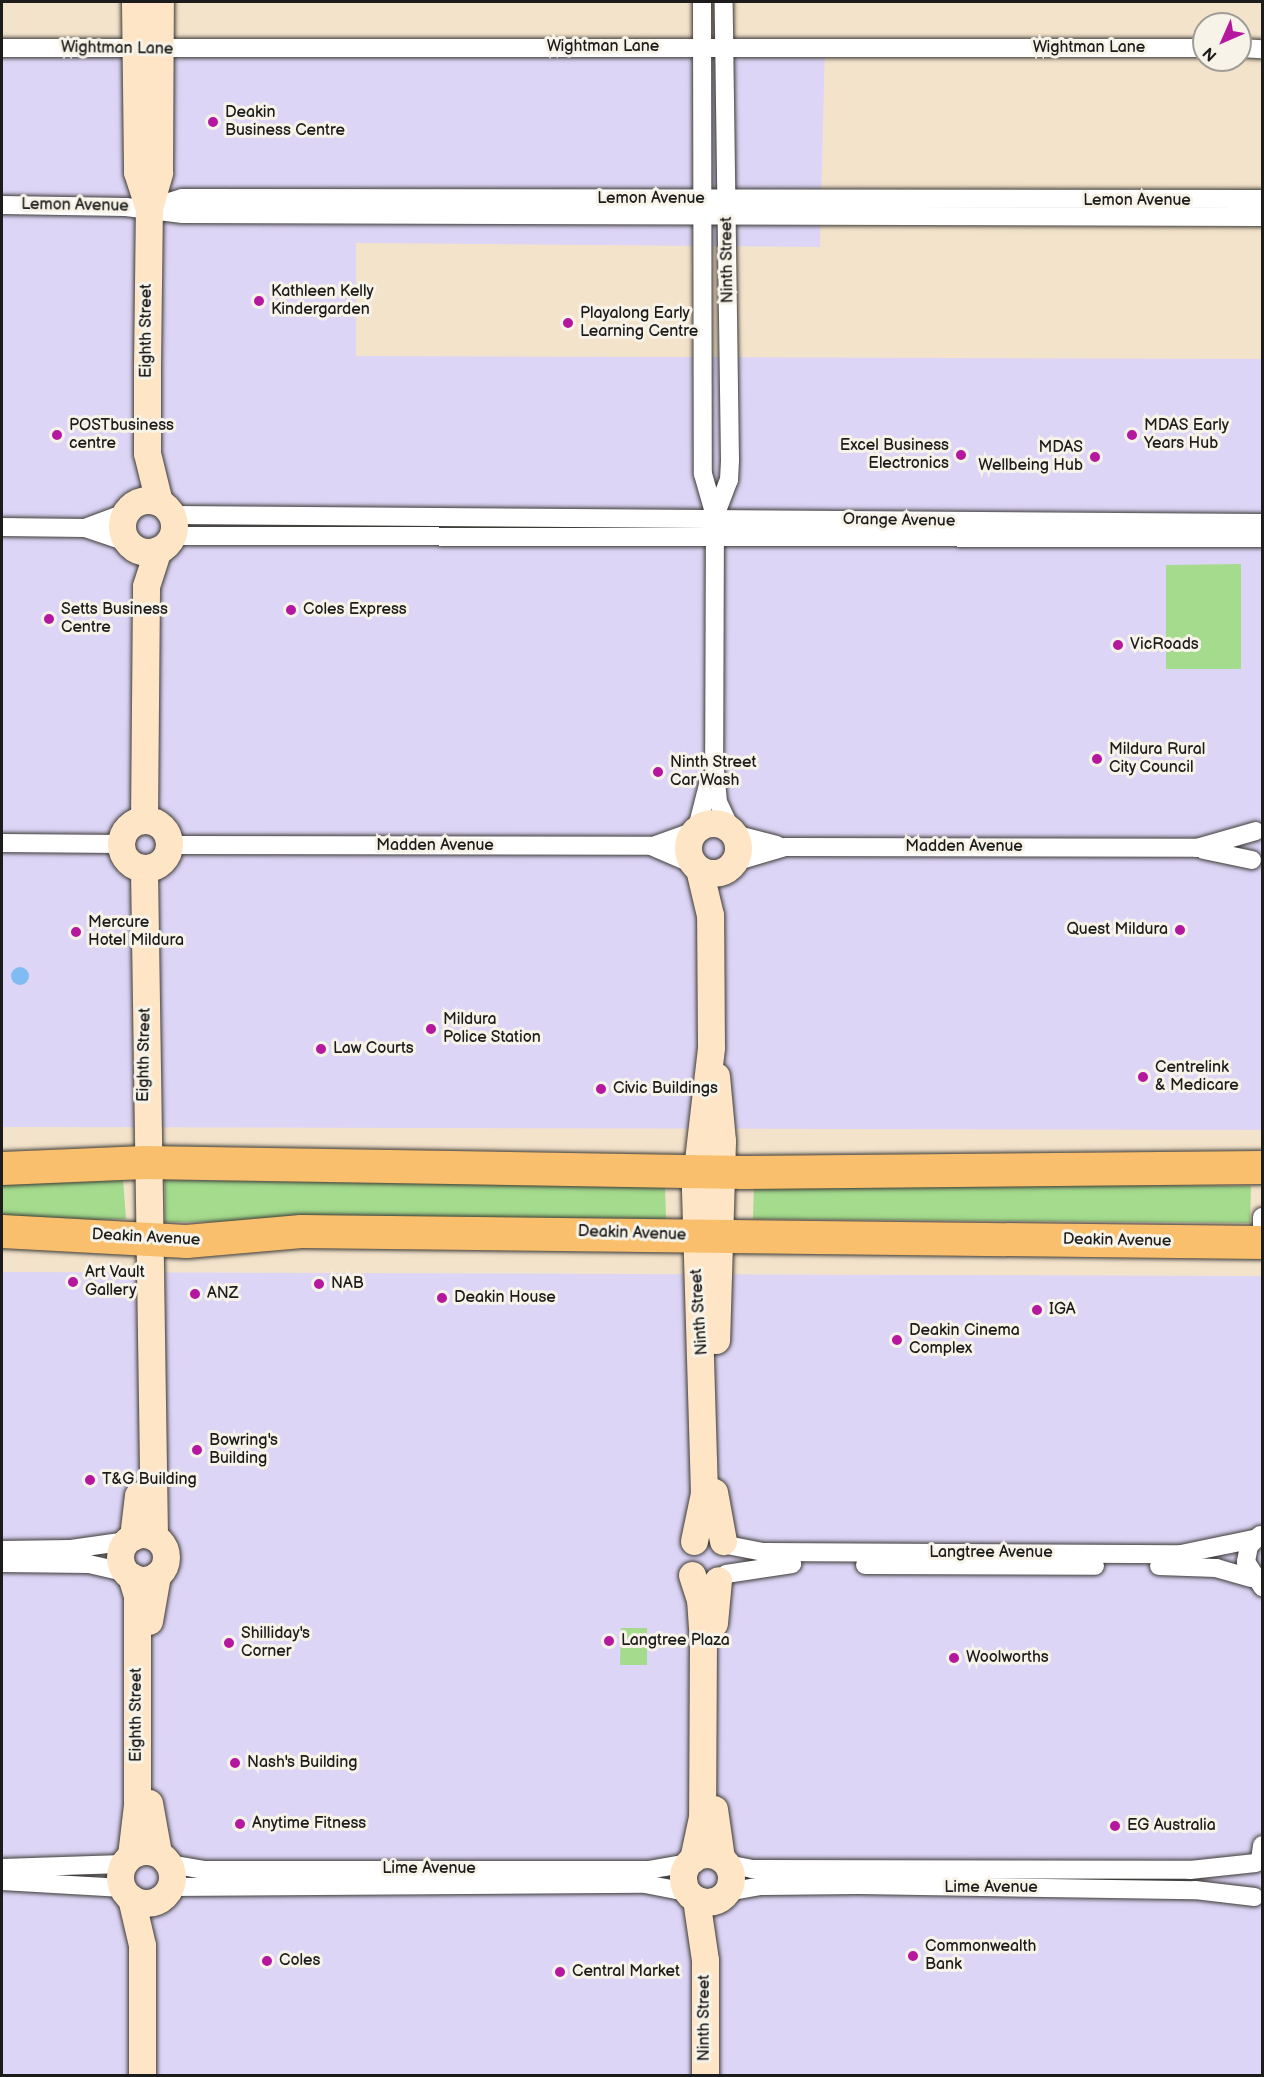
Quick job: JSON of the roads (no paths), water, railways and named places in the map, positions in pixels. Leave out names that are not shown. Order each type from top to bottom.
[{"type":"highway","points":[[2,1168],[144,1162],[709,1170],[1263,1167]]},
{"type":"highway","name":"Deakin Avenue","points":[[2,1231],[146,1240],[225,1240],[301,1231],[1262,1242]]},
{"type":"street","name":"Eighth Street","points":[[135,2],[137,172],[149,208]]},
{"type":"street","name":"Eighth Street","points":[[144,820],[149,208],[159,172],[160,2]]},
{"type":"street","name":"Ninth Street","points":[[702,2],[703,474],[715,516],[714,759],[718,802],[733,833]]},
{"type":"street","name":"Ninth Street","points":[[715,516],[729,480],[724,2]]},
{"type":"street","name":"Wightman Lane","points":[[2,48],[135,50],[1192,48]]},
{"type":"street","name":"Lemon Avenue","points":[[2,205],[149,208],[182,198],[702,208],[1263,200]]},
{"type":"street","name":"Lemon Avenue","points":[[727,208],[1263,217]]},
{"type":"street","name":"Orange Avenue","points":[[2,527],[148,526],[229,516],[715,516],[1263,523]]},
{"type":"street","points":[[229,516],[229,535]]},
{"type":"street","points":[[348,535],[349,516]]},
{"type":"street","points":[[536,517],[536,537]]},
{"type":"street","name":"Orange Avenue","points":[[85,528],[148,526],[229,535],[715,539],[1263,538]]},
{"type":"street","name":"Ninth Street","points":[[696,829],[714,759]]},
{"type":"street","points":[[144,820],[165,830],[170,845],[165,860],[144,869],[125,858],[121,844],[125,830],[144,820]]},
{"type":"street","points":[[651,846],[718,823],[733,833],[785,847]]},
{"type":"street","points":[[1258,828],[1250,844],[1260,868]]},
{"type":"street","name":"Madden Avenue","points":[[1197,848],[1258,828]]},
{"type":"street","points":[[696,829],[688,851],[697,867],[719,872],[733,863],[733,833]]},
{"type":"street","points":[[2,843],[121,844]]},
{"type":"street","name":"Madden Avenue","points":[[170,845],[651,846],[697,867]]},
{"type":"street","name":"Madden Avenue","points":[[733,863],[785,847],[1197,848],[1260,868]]},
{"type":"street","name":"Ninth Street","points":[[710,915],[733,863]]},
{"type":"street","name":"Ninth Street","points":[[694,1541],[704,1493],[704,1359],[711,1047],[710,915],[697,867]]},
{"type":"street","name":"Eighth Street","points":[[142,2076],[142,1945],[146,1876],[138,1805],[138,1575],[121,1561],[138,1538],[152,1269],[146,1240],[144,1162],[144,869]]},
{"type":"street","points":[[1263,1217],[1263,1256]]},
{"type":"street","name":"Ninth Street","points":[[707,1237],[714,1491],[725,1543]]},
{"type":"street","points":[[708,1536],[725,1543],[731,1560],[722,1577],[714,1808],[724,1861],[731,1878],[707,1896],[683,1877],[691,1861],[702,1817],[703,1638],[700,1599],[685,1557],[694,1541],[708,1536]]},
{"type":"street","points":[[1258,1536],[1246,1554],[1259,1586]]},
{"type":"street","name":"Langtree Avenue","points":[[725,1543],[764,1552],[1181,1554],[1258,1536]]},
{"type":"street","points":[[2,1550],[71,1549],[138,1538],[166,1559],[138,1575],[89,1564],[2,1563]]},
{"type":"street","name":"Langtree Avenue","points":[[722,1577],[772,1564],[1200,1566],[1259,1586]]},
{"type":"street","points":[[692,1575],[722,1577]]},
{"type":"street","points":[[691,1861],[707,1854],[724,1861]]},
{"type":"street","points":[[1260,1857],[1249,1883],[1260,1903]]},
{"type":"street","name":"Lime Avenue","points":[[724,1861],[752,1869],[1190,1870],[1260,1857]]},
{"type":"street","name":"Lime Avenue","points":[[2,1881],[146,1876],[203,1870],[648,1870],[691,1861]]},
{"type":"street","name":"Lime Avenue","points":[[2,1868],[146,1876],[645,1884],[707,1896],[762,1886],[858,1885],[1195,1890],[1260,1903]]},
{"type":"street","name":"Ninth Street","points":[[705,2076],[707,1896]]},
{"type":"water","points":[[20,967],[26,970],[29,976],[26,982],[20,985],[14,982],[11,976],[14,970]]},
{"type":"place","name":"Deakin Business Centre","points":[[213,122]]},
{"type":"place","name":"Kathleen Kelly Kindergarden","points":[[259,301]]},
{"type":"place","name":"Playalong Early Learning Centre","points":[[568,323]]},
{"type":"place","name":"POSTbusiness centre","points":[[57,435]]},
{"type":"place","name":"MDAS Early Years Hub","points":[[1132,435]]},
{"type":"place","name":"Excel Business Electronics","points":[[961,455]]},
{"type":"place","name":"MDAS Wellbeing Hub","points":[[1095,457]]},
{"type":"place","name":"Coles Express","points":[[291,610]]},
{"type":"place","name":"Setts Business Centre","points":[[49,619]]},
{"type":"place","name":"VicRoads","points":[[1118,645]]},
{"type":"place","name":"Mildura Rural City Council","points":[[1097,759]]},
{"type":"place","name":"Ninth Street Car Wash","points":[[658,772]]},
{"type":"place","name":"Quest Mildura","points":[[1180,930]]},
{"type":"place","name":"Mercure Hotel Mildura","points":[[76,932]]},
{"type":"place","name":"Mildura Police Station","points":[[431,1029]]},
{"type":"place","name":"Law Courts","points":[[321,1049]]},
{"type":"place","name":"Centrelink & Medicare","points":[[1143,1077]]},
{"type":"place","name":"Civic Buildings","points":[[601,1089]]},
{"type":"place","name":"Art Vault Gallery","points":[[73,1282]]},
{"type":"place","name":"NAB","points":[[319,1284]]},
{"type":"place","name":"ANZ","points":[[195,1294]]},
{"type":"place","name":"Deakin House","points":[[442,1298]]},
{"type":"place","name":"IGA","points":[[1037,1310]]},
{"type":"place","name":"Deakin Cinema Complex","points":[[897,1340]]},
{"type":"place","name":"Bowring's Building","points":[[197,1450]]},
{"type":"place","name":"T&G Building","points":[[90,1480]]},
{"type":"place","name":"Langtree Plaza","points":[[609,1641]]},
{"type":"place","name":"Shilliday's Corner","points":[[229,1643]]},
{"type":"place","name":"Woolworths","points":[[954,1658]]},
{"type":"place","name":"Nash's Building","points":[[235,1763]]},
{"type":"place","name":"Anytime Fitness","points":[[240,1824]]},
{"type":"place","name":"EG Australia","points":[[1115,1826]]},
{"type":"place","name":"Commonwealth Bank","points":[[913,1956]]},
{"type":"place","name":"Coles","points":[[267,1961]]},
{"type":"place","name":"Central Market","points":[[560,1972]]}]
